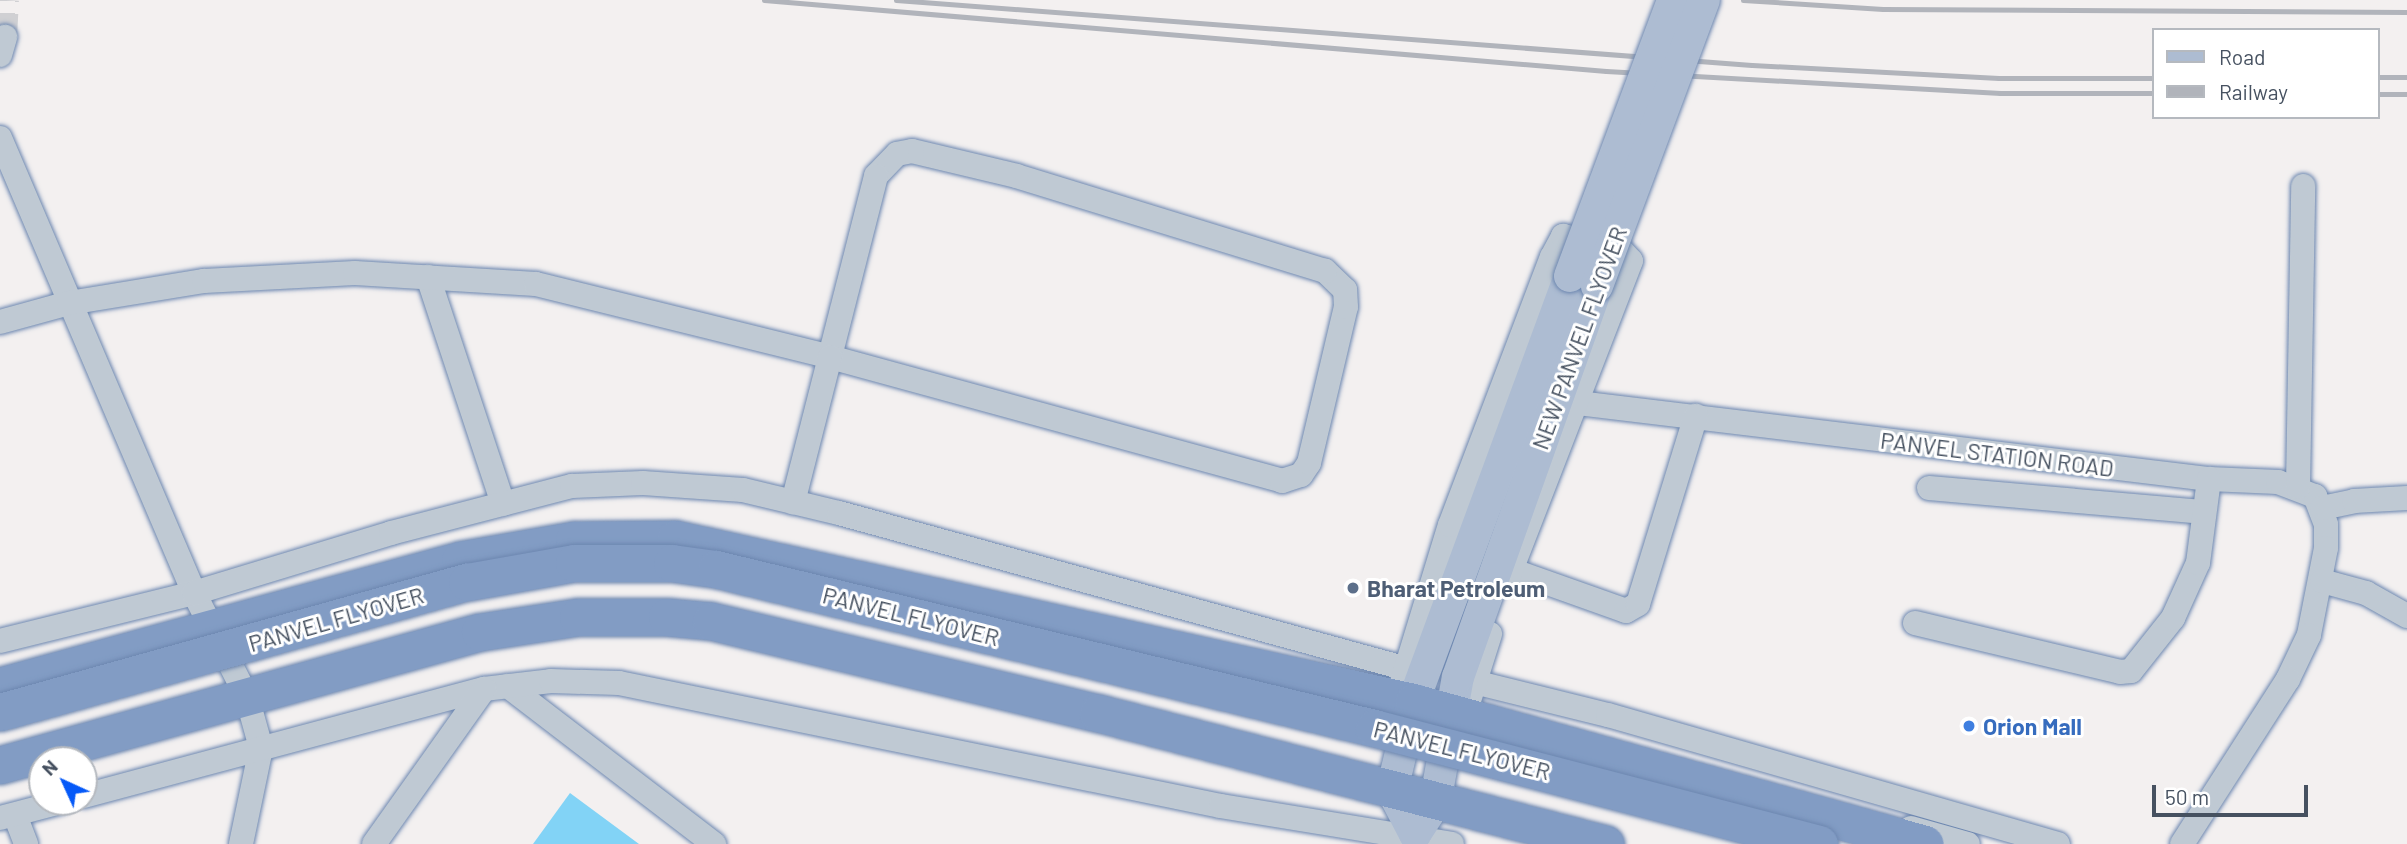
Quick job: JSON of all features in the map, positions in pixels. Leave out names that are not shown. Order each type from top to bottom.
[{"type":"highway","points":[[0,686],[518,548],[574,540],[675,539],[1409,686],[1456,715],[1919,842]]},
{"type":"highway","name":"PANVEL FLYOVER","points":[[0,712],[467,582],[574,563],[672,562],[1374,728],[1819,844]]},
{"type":"highway","name":"PANVEL FLYOVER","points":[[0,738],[473,606],[576,588],[670,587],[1366,752],[1723,844]]},
{"type":"highway","points":[[0,765],[525,624],[578,617],[667,617],[710,621],[1098,713],[1392,790],[1435,803],[1496,830],[1605,844]]},
{"type":"main road","name":"NEW PANVEL FLYOVER","points":[[1435,803],[1465,680],[1584,281],[1673,0]]},
{"type":"main road","name":"NEW PANVEL FLYOVER","points":[[1392,790],[1409,686],[1704,0]]},
{"type":"main road","points":[[1392,790],[1413,839]]},
{"type":"main road","points":[[1413,839],[1435,803]]},
{"type":"street","points":[[0,138],[194,593],[247,697],[261,748],[241,844]]},
{"type":"street","points":[[0,321],[69,303],[204,281],[355,273],[536,284],[830,357],[1171,453],[1292,481],[1309,463],[1346,307],[1345,290],[1325,271],[1017,176],[912,151],[885,162],[876,176],[830,357],[793,502]]},
{"type":"street","points":[[2182,844],[2288,680],[2309,635],[2322,581],[2326,524],[2315,496],[2298,486],[2303,186]]},
{"type":"street","points":[[0,641],[194,593],[572,486],[643,483],[743,490],[793,502],[1409,686],[1450,525],[1563,236],[1620,249],[1631,261],[1578,403],[1465,680],[1634,722],[2058,844]]},
{"type":"street","points":[[428,277],[503,504]]},
{"type":"street","name":"PANVEL STATION ROAD","points":[[1578,403],[1931,447],[2209,479],[2298,486]]},
{"type":"street","points":[[1511,570],[1626,611],[1638,604],[1696,416]]},
{"type":"street","points":[[1931,447],[1929,494],[2202,512]]},
{"type":"street","points":[[1915,623],[2120,672],[2131,671],[2173,618],[2193,573],[2209,479]]},
{"type":"street","points":[[2322,509],[2354,500],[2407,498]]},
{"type":"street","points":[[2322,581],[2366,593],[2407,615]]},
{"type":"street","points":[[98,792],[496,687],[551,681],[655,689],[1221,806],[1452,844]]},
{"type":"street","points":[[374,844],[496,687]]},
{"type":"street","points":[[496,687],[714,844]]},
{"type":"street","points":[[1522,734],[1566,727],[1968,844]]},
{"type":"street","points":[[26,844],[7,817],[28,811]]},
{"type":"water","points":[[570,793],[639,844],[533,844]]},
{"type":"tunnel","points":[[5,37],[7,0]]},
{"type":"railway","points":[[764,0],[1606,71],[2000,93],[2152,93]]},
{"type":"railway","points":[[896,0],[1752,65],[1999,78],[2152,78]]},
{"type":"railway","points":[[1743,0],[1883,9],[2407,12]]},
{"type":"railway","points":[[2379,77],[2407,77]]},
{"type":"railway","points":[[2379,94],[2407,94]]},
{"type":"place","name":"Bharat Petroleum","points":[[1353,588]]},
{"type":"place","name":"Orion Mall","points":[[1969,726]]}]
